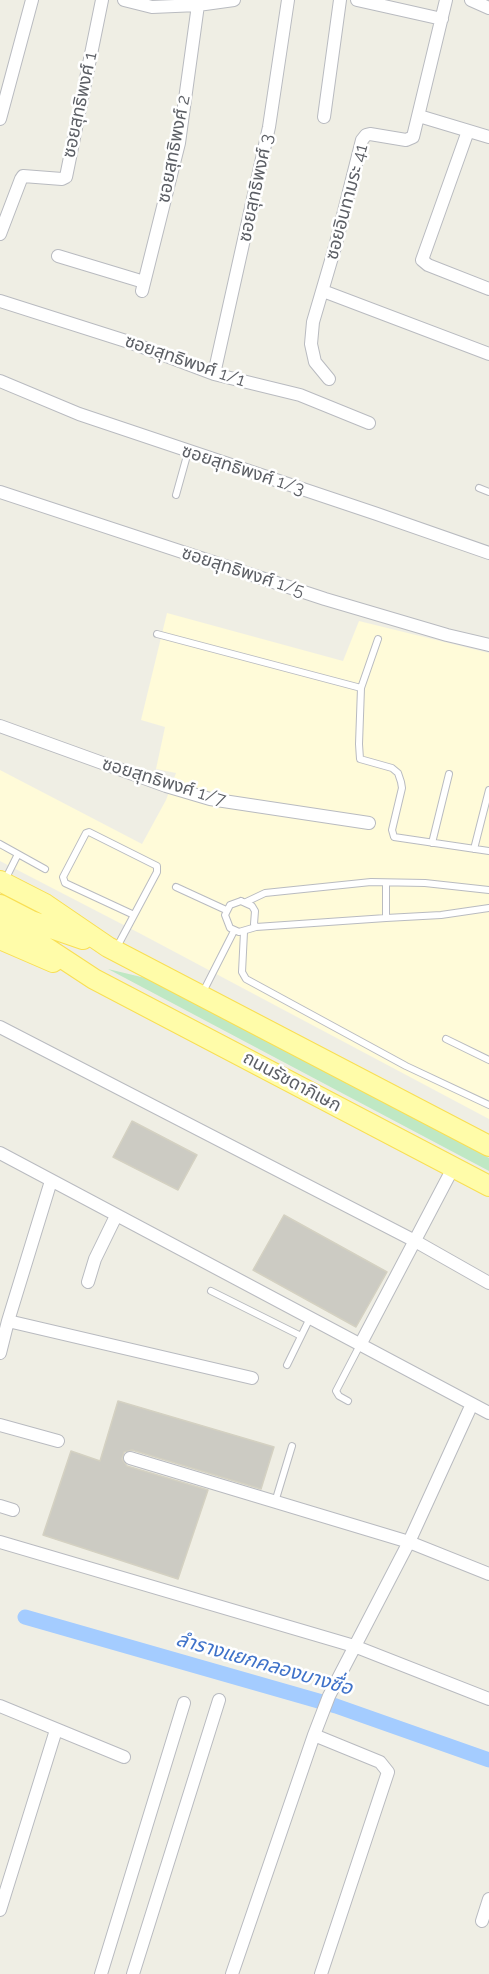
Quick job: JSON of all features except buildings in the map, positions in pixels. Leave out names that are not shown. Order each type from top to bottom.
[{"type":"main road","name":"ถนนรัชดาภิเษก","points":[[2,882],[45,904],[112,949],[489,1146]]},
{"type":"main road","name":"ถนนรัชดาภิเษก","points":[[0,905],[31,921],[112,949]]},
{"type":"main road","name":"ถนนรัชดาภิเษก","points":[[0,920],[94,979]]},
{"type":"main road","name":"ถนนรัชดาภิเษก","points":[[0,939],[94,979],[489,1186]]},
{"type":"street","points":[[0,119],[32,0]]},
{"type":"street","name":"ซอยสุทธิพงศ์ 1","points":[[0,234],[24,176],[62,179],[66,177],[102,0]]},
{"type":"street","points":[[124,0],[152,7],[198,5],[234,0]]},
{"type":"street","name":"ซอยสุทธิพงศ์ 3","points":[[214,374],[269,127],[288,0]]},
{"type":"street","points":[[324,117],[340,0]]},
{"type":"street","points":[[357,0],[442,19]]},
{"type":"street","name":"ซอยอินทามระ 41","points":[[329,379],[315,362],[311,345],[313,322],[362,140],[370,134],[411,140],[419,116],[446,0]]},
{"type":"street","points":[[471,0],[489,8]]},
{"type":"street","name":"ซอยสุทธิพงศ์ 2","points":[[58,256],[143,286],[179,143],[198,5]]},
{"type":"street","points":[[419,116],[489,137]]},
{"type":"street","points":[[468,131],[422,260],[428,266],[489,289]]},
{"type":"street","points":[[323,291],[489,354]]},
{"type":"street","name":"ซอยสุทธิพงศ์ 1/1","points":[[0,301],[129,342],[214,374],[300,395],[369,423]]},
{"type":"street","name":"ซอยสุทธิพงศ์ 1/3","points":[[0,381],[79,414],[489,553]]},
{"type":"street","name":"ซอยสุทธิพงศ์ 1/5","points":[[0,492],[325,599],[489,645]]},
{"type":"street","name":"ซอยสุทธิพงศ์ 1/7","points":[[0,726],[210,799],[369,823]]},
{"type":"street","points":[[0,1027],[415,1241],[489,1283]]},
{"type":"street","points":[[0,1153],[489,1413]]},
{"type":"street","points":[[360,1345],[453,1168]]},
{"type":"street","points":[[0,1353],[51,1181]]},
{"type":"street","points":[[88,1282],[95,1259],[116,1216]]},
{"type":"street","points":[[8,1321],[252,1378]]},
{"type":"street","points":[[232,1974],[327,1702],[409,1542],[472,1404]]},
{"type":"street","points":[[0,1425],[58,1441]]},
{"type":"street","points":[[130,1458],[409,1542],[489,1575]]},
{"type":"street","points":[[0,1506],[13,1510]]},
{"type":"street","points":[[0,1542],[354,1646],[489,1699]]},
{"type":"street","points":[[133,1974],[219,1700]]},
{"type":"street","points":[[100,1974],[184,1703]]},
{"type":"street","points":[[0,1706],[123,1757]]},
{"type":"street","points":[[0,1910],[56,1730]]},
{"type":"street","points":[[314,1735],[381,1762],[388,1772],[321,1974]]},
{"type":"street","points":[[482,1921],[489,1899]]},
{"type":"lane","points":[[176,495],[188,452]]},
{"type":"lane","points":[[479,488],[489,492]]},
{"type":"lane","points":[[157,634],[361,688]]},
{"type":"lane","points":[[378,639],[361,688],[360,759],[392,768],[398,773],[402,788],[392,834],[394,837],[489,851]]},
{"type":"lane","points":[[432,843],[449,774]]},
{"type":"lane","points":[[474,849],[489,790]]},
{"type":"lane","points":[[112,949],[134,915],[158,866],[89,832],[86,833],[63,877],[65,883],[134,915]]},
{"type":"lane","points":[[0,844],[45,869]]},
{"type":"lane","points":[[2,882],[18,854]]},
{"type":"lane","points":[[489,890],[425,883],[371,882],[265,893],[246,902],[235,902],[226,910],[225,915],[227,924],[234,931],[244,932],[256,927],[441,915],[489,908]]},
{"type":"lane","points":[[386,883],[386,918]]},
{"type":"lane","points":[[176,886],[226,910]]},
{"type":"lane","points":[[246,902],[255,911],[254,924],[256,927]]},
{"type":"lane","points":[[201,996],[234,931]]},
{"type":"lane","points":[[244,932],[242,972],[246,980],[406,1066],[489,1105]]},
{"type":"lane","points":[[446,1039],[489,1060]]},
{"type":"lane","points":[[211,1292],[301,1336]]},
{"type":"lane","points":[[287,1365],[310,1318]]},
{"type":"lane","points":[[348,1401],[339,1396],[336,1391],[360,1345]]},
{"type":"lane","points":[[275,1502],[292,1446]]},
{"type":"shaded area","points":[[167,613],[343,661],[359,621],[489,653],[489,1119],[0,861],[0,770],[142,844],[166,800],[176,773],[156,769],[165,727],[141,720]]},
{"type":"green space","points":[[108,969],[162,982],[489,1158],[489,1171]]},
{"type":"waterway","name":"ลำรางแยกคลองบางซื่อ","points":[[25,1617],[336,1706],[489,1760]]}]
